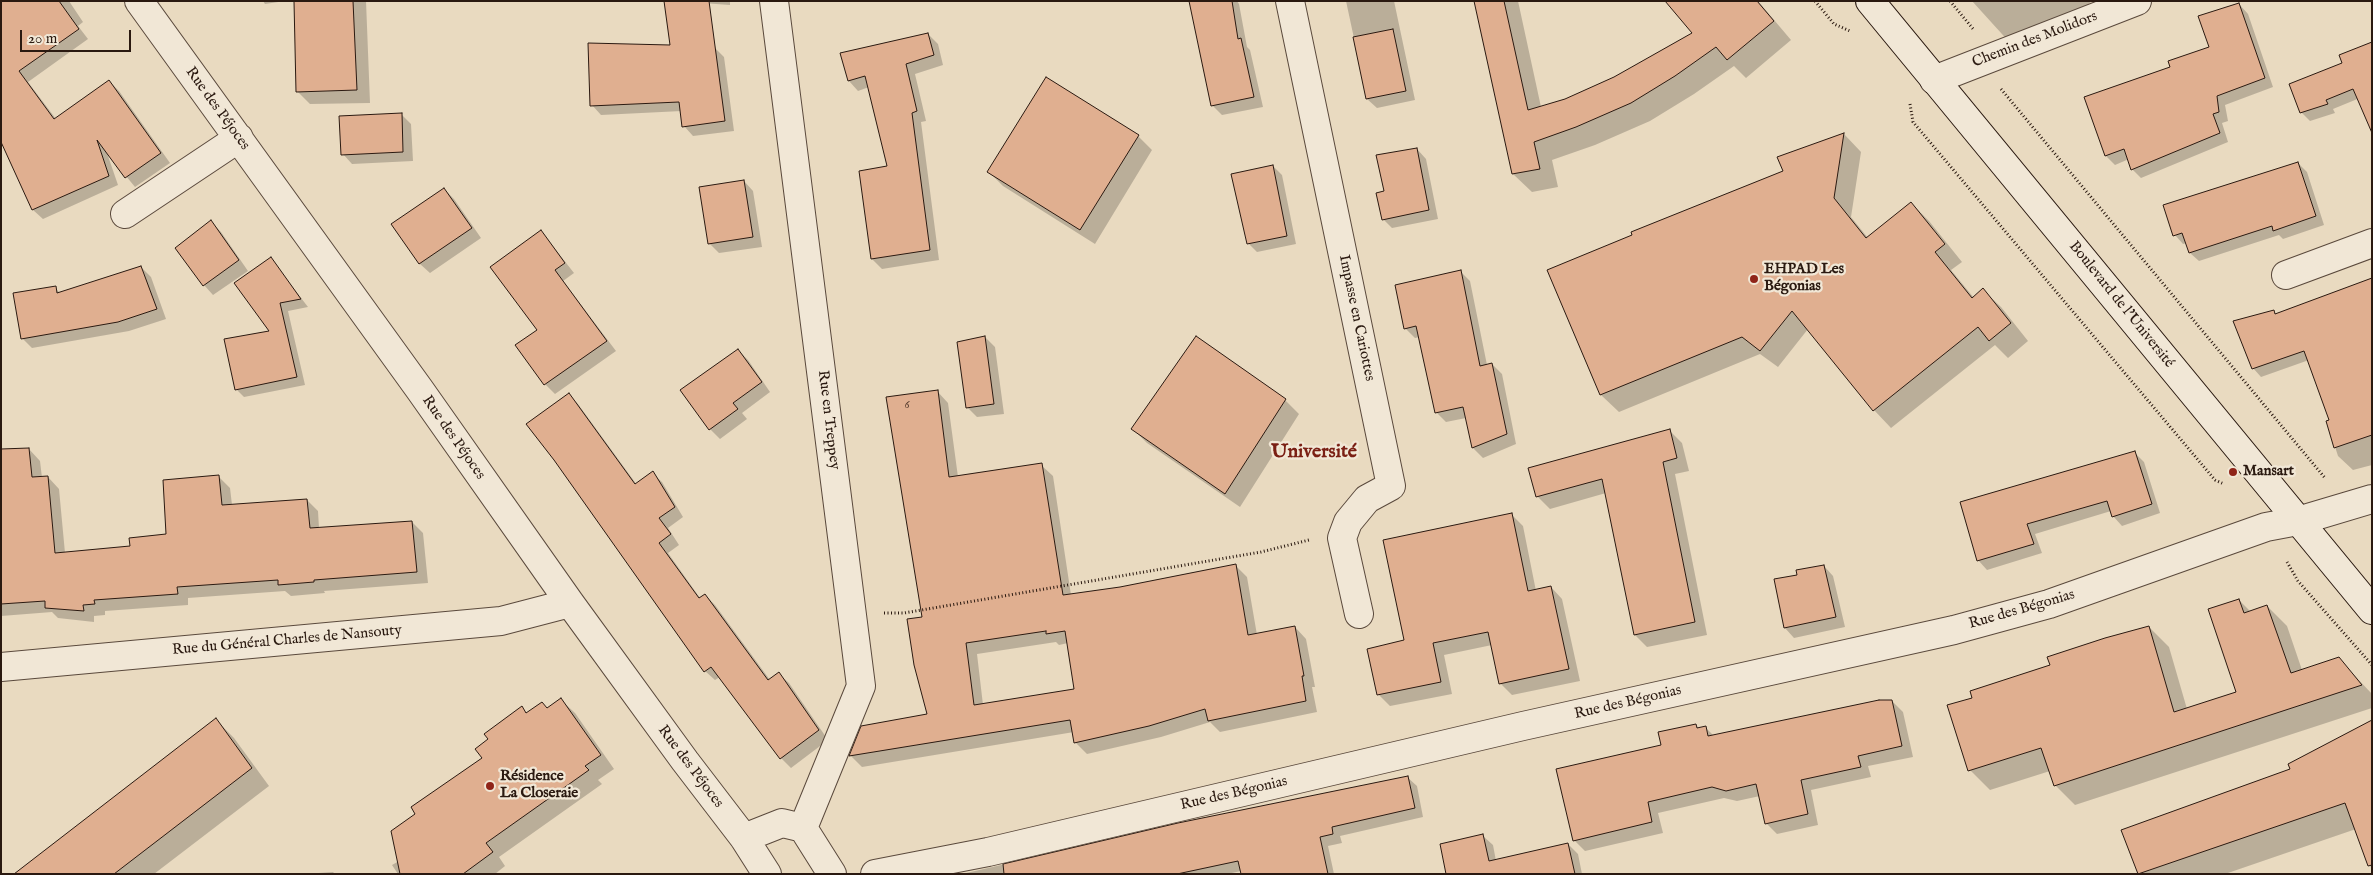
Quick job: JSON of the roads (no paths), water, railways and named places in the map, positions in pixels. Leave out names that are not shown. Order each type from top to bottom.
[{"type":"street","name":"Rue des Péjoces","points":[[139,1],[239,138],[570,603],[684,761],[744,838],[768,874]]},
{"type":"street","name":"Rue en Treppey","points":[[774,1],[861,686],[803,828]]},
{"type":"street","name":"Impasse en Cariottes","points":[[1290,1],[1391,486],[1367,499],[1348,522],[1342,538],[1359,614]]},
{"type":"street","name":"Boulevard de l'Université","points":[[1870,1],[2372,610]]},
{"type":"street","name":"Chemin des Molidors","points":[[1934,80],[2137,1]]},
{"type":"street","points":[[124,214],[239,138]]},
{"type":"street","points":[[2286,276],[2372,243]]},
{"type":"street","name":"Rue des Bégonias","points":[[875,874],[988,852],[1523,726],[1954,630],[2050,604],[2266,527],[2372,499]]},
{"type":"street","name":"Rue du Général Charles de Nansouty","points":[[1,667],[501,621],[570,603]]},
{"type":"street","points":[[744,838],[782,823],[803,828],[832,874]]},
{"type":"place","name":"EHPAD Les Bégonias","points":[[1754,279]]},
{"type":"place","name":"Mansart","points":[[2233,472]]},
{"type":"place","name":"Résidence La Closeraie","points":[[490,786]]},
{"type":"district","name":"Université","points":[[1314,453]]}]
